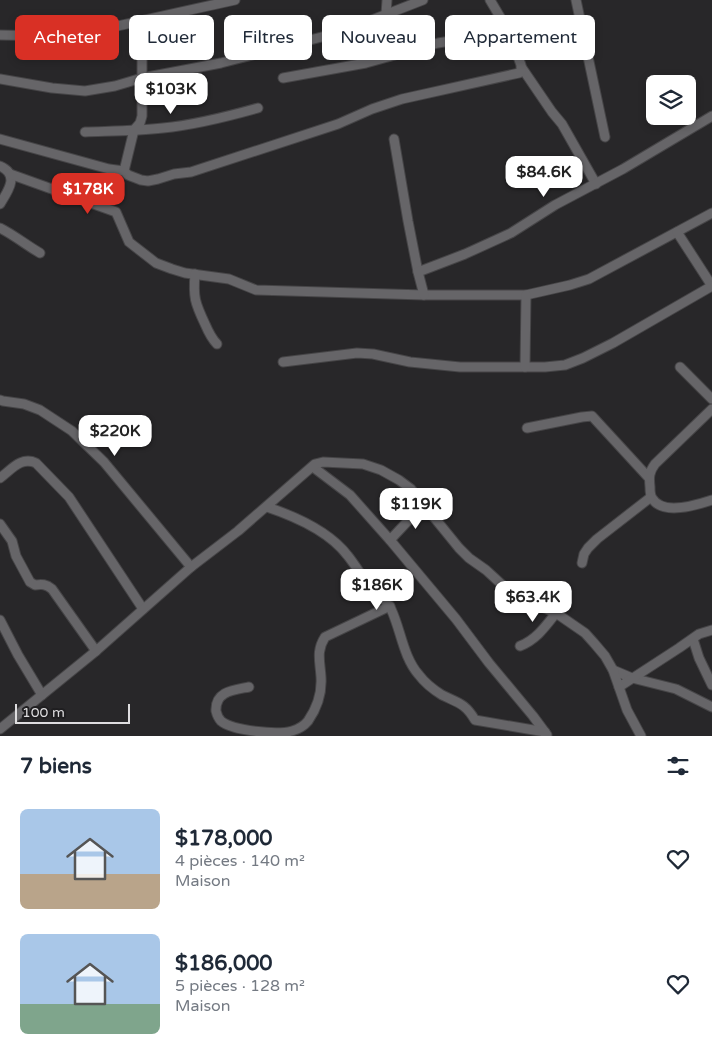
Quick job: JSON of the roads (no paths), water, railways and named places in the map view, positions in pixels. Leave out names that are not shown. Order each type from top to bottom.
[{"type":"street","points":[[170,15],[235,0]]},
{"type":"street","points":[[386,14],[387,0]]},
{"type":"street","points":[[0,79],[52,88],[85,91],[116,86],[142,78],[221,63],[331,35],[424,0]]},
{"type":"street","points":[[490,0],[499,15]]},
{"type":"street","points":[[576,0],[605,137]]},
{"type":"street","points":[[0,35],[77,35],[129,24]]},
{"type":"street","points":[[124,171],[134,130],[141,120],[142,60]]},
{"type":"street","points":[[283,78],[374,60]]},
{"type":"street","points":[[519,60],[522,68],[562,124],[596,184]]},
{"type":"street","points":[[0,139],[109,169],[124,171],[128,175],[141,180],[158,179],[190,172],[338,124],[379,106],[402,99],[519,73],[522,68]]},
{"type":"street","points":[[85,132],[162,128],[224,117],[258,108]]},
{"type":"street","points":[[418,272],[511,234],[556,205],[652,153],[712,116]]},
{"type":"street","points":[[394,139],[408,221],[424,295]]},
{"type":"street","points":[[0,166],[10,174],[116,212],[129,242],[156,263],[172,270],[229,279],[256,290],[424,295],[526,295],[590,279],[712,213]]},
{"type":"street","points":[[0,204],[9,189],[10,174]]},
{"type":"street","points":[[0,228],[40,253]]},
{"type":"street","points":[[283,362],[357,353],[373,354],[410,362],[460,367],[545,367],[565,365],[613,344],[712,286],[677,232]]},
{"type":"street","points":[[195,274],[194,294],[198,310],[210,336],[217,344]]},
{"type":"street","points":[[525,367],[526,295]]},
{"type":"street","points":[[680,367],[712,399]]},
{"type":"street","points":[[0,400],[24,404],[40,410],[72,431],[104,462],[190,567]]},
{"type":"street","points":[[712,409],[654,464],[650,470],[649,478],[651,497],[657,504],[668,508],[698,505],[712,500]]},
{"type":"street","points":[[527,428],[592,416],[649,478]]},
{"type":"street","points":[[0,478],[21,462],[31,460],[36,463],[69,497],[143,609]]},
{"type":"street","points":[[1,726],[96,651],[190,567],[238,531],[318,462],[322,462],[363,464],[381,470],[411,489],[459,548],[511,593],[556,613],[576,626],[605,656],[613,670],[627,710],[641,736]]},
{"type":"street","points":[[313,467],[350,495],[390,540],[547,734]]},
{"type":"street","points":[[582,563],[584,554],[597,539],[651,497]]},
{"type":"street","points":[[390,540],[423,505]]},
{"type":"street","points":[[267,507],[294,518],[329,538],[347,554],[371,589],[390,606],[413,666],[418,675],[433,688],[468,709],[475,720],[547,734]]},
{"type":"street","points":[[0,524],[12,541],[16,556],[30,582],[35,585],[43,584],[52,589],[96,651]]},
{"type":"street","points":[[249,688],[233,690],[218,699],[217,715],[221,721],[244,730],[274,733],[290,732],[302,727],[308,720],[319,698],[321,678],[319,654],[325,637],[390,606]]},
{"type":"street","points":[[520,646],[528,643],[540,633],[556,613]]},
{"type":"street","points":[[0,620],[42,695]]},
{"type":"street","points":[[619,687],[705,631],[712,630]]},
{"type":"street","points":[[693,639],[712,684]]},
{"type":"street","points":[[613,670],[632,678],[676,689],[712,707]]}]
